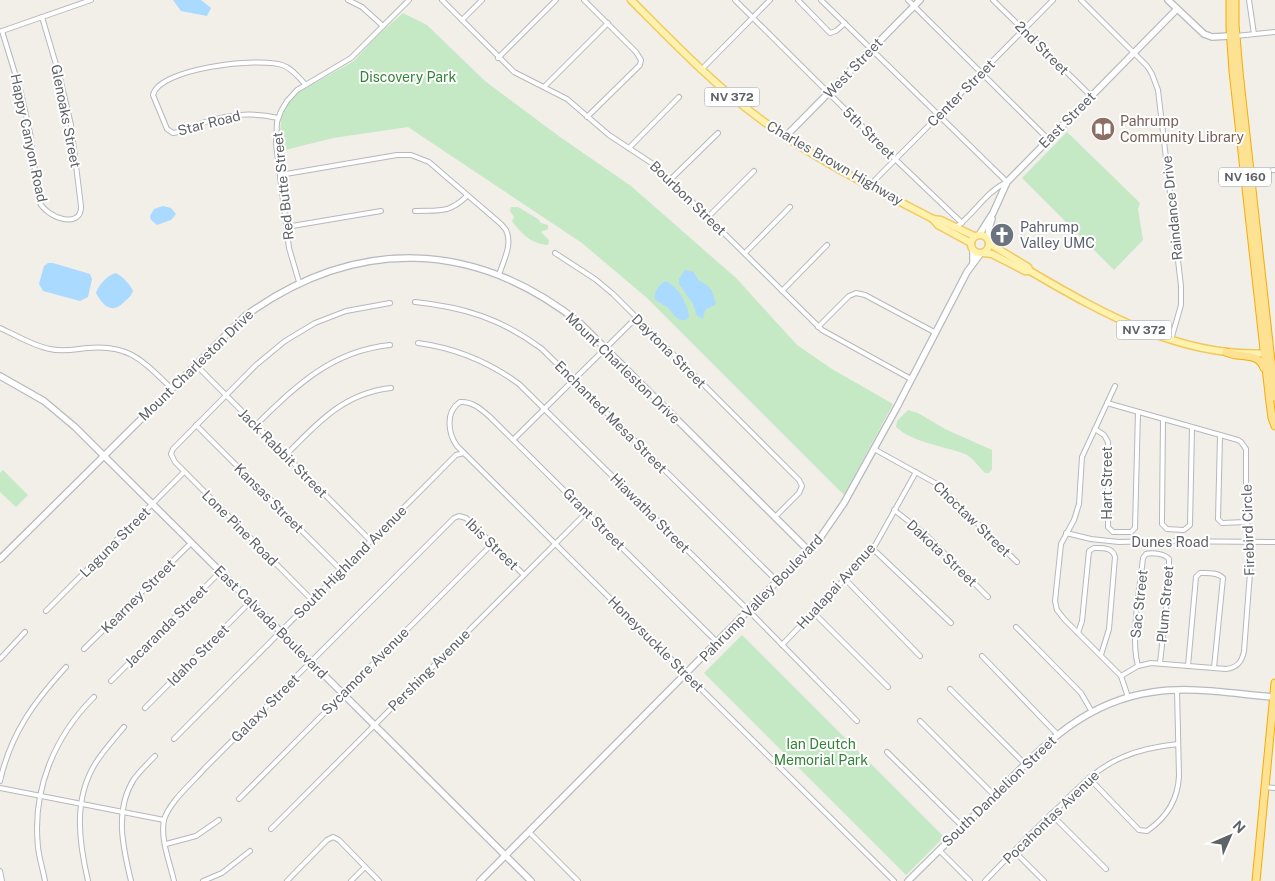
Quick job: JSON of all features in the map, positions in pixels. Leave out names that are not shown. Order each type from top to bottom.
[{"type":"highway","name":"NV 160","points":[[1230,0],[1247,173],[1265,302],[1275,397]]},
{"type":"highway","name":"NV 160","points":[[1236,0],[1233,40],[1235,59],[1239,72],[1256,281],[1270,353],[1266,373],[1271,416],[1275,426]]},
{"type":"highway","points":[[1256,281],[1261,300],[1265,302]]},
{"type":"highway","points":[[1226,352],[1233,355],[1258,358],[1266,373]]},
{"type":"highway","points":[[1256,881],[1265,788],[1273,732],[1275,683]]},
{"type":"main road","name":"Charles Brown Highway","points":[[631,0],[701,70],[735,100],[786,136],[933,219],[941,220],[955,228],[977,235]]},
{"type":"main road","name":"Charles Brown Highway","points":[[933,219],[938,225],[972,246]]},
{"type":"main road","name":"NV 372","points":[[977,235],[984,236],[989,242],[1028,267],[1030,271]]},
{"type":"main road","points":[[972,246],[977,235]]},
{"type":"main road","points":[[982,253],[988,249],[989,242]]},
{"type":"main road","name":"NV 372","points":[[972,246],[982,253],[992,253],[1025,271],[1030,271],[1119,319],[1170,340],[1226,352],[1270,353]]},
{"type":"street","points":[[73,0],[75,6]]},
{"type":"street","points":[[1,31],[91,0]]},
{"type":"street","points":[[348,0],[362,7],[383,26]]},
{"type":"street","name":"Red Butte Street","points":[[299,282],[292,261],[286,227],[276,135],[278,118],[287,101],[305,84],[346,62],[409,0]]},
{"type":"street","name":"Bourbon Street","points":[[442,0],[514,72],[567,98],[609,135],[656,166],[671,179],[818,327],[827,334],[911,379]]},
{"type":"street","points":[[462,20],[482,0]]},
{"type":"street","points":[[498,58],[556,0]]},
{"type":"street","points":[[584,0],[636,52],[641,60],[640,65],[587,117]]},
{"type":"street","name":"5th Street","points":[[734,0],[962,223]]},
{"type":"street","points":[[701,70],[770,0]]},
{"type":"street","points":[[798,0],[830,33],[836,31],[845,23]]},
{"type":"street","points":[[821,0],[1007,182],[993,212],[977,235]]},
{"type":"street","points":[[908,0],[1048,140]]},
{"type":"street","name":"West Street","points":[[786,136],[920,0]]},
{"type":"street","name":"2nd Street","points":[[994,0],[1091,96]]},
{"type":"street","name":"Center Street","points":[[870,185],[1053,0]]},
{"type":"street","name":"Raindance Drive","points":[[1081,0],[1134,52],[1152,74],[1158,90],[1181,286],[1180,304],[1170,340]]},
{"type":"street","points":[[1168,0],[1204,34],[1215,37],[1275,32]]},
{"type":"street","points":[[1249,0],[1254,34]]},
{"type":"street","name":"East Street","points":[[955,228],[984,199],[1000,185],[1007,182],[1177,9]]},
{"type":"street","name":"Glenoaks Street","points":[[42,17],[60,78],[71,126],[82,210],[78,216]]},
{"type":"street","points":[[544,87],[608,24]]},
{"type":"street","name":"Happy Canyon Road","points":[[1,31],[21,93],[30,133],[39,201],[45,211],[54,217],[68,219],[78,216]]},
{"type":"street","name":"Star Road","points":[[278,118],[256,114],[237,114],[224,116],[176,133],[170,132],[153,95],[155,88],[196,70],[233,63],[280,64],[291,70],[305,84]]},
{"type":"street","points":[[629,148],[679,97]]},
{"type":"street","points":[[671,179],[718,133]]},
{"type":"street","points":[[280,175],[397,155],[411,155],[429,162],[500,224],[507,233],[507,250],[499,275]]},
{"type":"street","points":[[1247,173],[1275,170]]},
{"type":"street","points":[[708,217],[754,171]]},
{"type":"street","points":[[415,211],[453,208],[467,196]]},
{"type":"street","points":[[745,253],[790,207]]},
{"type":"street","points":[[286,227],[381,211]]},
{"type":"street","points":[[989,242],[989,228],[993,212]]},
{"type":"street","points":[[782,291],[827,245]]},
{"type":"street","points":[[972,246],[973,263]]},
{"type":"street","name":"Daytona Street","points":[[555,253],[595,279],[799,480],[802,486],[799,493],[775,518]]},
{"type":"street","name":"Pahrump Valley Boulevard","points":[[480,881],[808,551],[837,514],[874,449],[973,263],[982,253]]},
{"type":"street","name":"Mount Charleston Drive","points":[[0,558],[245,316],[299,282],[328,271],[380,259],[436,260],[464,264],[499,275],[538,294],[559,307],[581,324],[606,348],[808,551]]},
{"type":"street","points":[[818,327],[849,296],[856,293],[865,295],[936,333]]},
{"type":"street","name":"Enchanted Mesa Street","points":[[415,302],[451,306],[498,322],[542,349],[778,582]]},
{"type":"street","points":[[196,425],[271,351],[298,332],[346,311],[390,303]]},
{"type":"street","points":[[514,439],[636,318]]},
{"type":"street","points":[[0,328],[49,349],[65,350],[101,347],[123,350],[139,358],[171,388]]},
{"type":"street","name":"Hiawatha Street","points":[[418,343],[461,353],[486,364],[519,384],[749,611],[857,721]]},
{"type":"street","points":[[256,425],[298,384],[324,366],[350,354],[379,346],[390,346]]},
{"type":"street","name":"Jack Rabbit Street","points":[[195,364],[371,541]]},
{"type":"street","name":"East Calvada Boulevard","points":[[0,376],[54,409],[104,455],[530,881]]},
{"type":"street","points":[[1115,386],[1087,444],[1080,465],[1077,513],[1061,544],[1055,592],[1056,606],[1065,620],[1121,676],[1128,697]]},
{"type":"street","points":[[286,455],[337,407],[371,392],[391,388]]},
{"type":"street","name":"Honeysuckle Street","points":[[465,402],[460,402],[454,407],[450,422],[454,440],[464,453],[894,881]]},
{"type":"street","name":"Grant Street","points":[[465,402],[480,408],[514,439],[718,643]]},
{"type":"street","name":"Firebird Circle","points":[[1107,403],[1238,440],[1246,449],[1246,522],[1250,543],[1251,576],[1243,656],[1240,663],[1234,668],[1226,669],[1160,663],[1138,666],[1121,676]]},
{"type":"street","name":"Hart Street","points":[[1095,428],[1104,435],[1108,442],[1108,527],[1113,532],[1131,532],[1135,528],[1138,412]]},
{"type":"street","points":[[1163,419],[1162,524],[1167,529],[1184,530],[1190,525],[1192,428]]},
{"type":"street","name":"Lone Pine Road","points":[[196,425],[176,445],[172,454],[175,462],[312,600]]},
{"type":"street","name":"Kansas Street","points":[[196,425],[341,570]]},
{"type":"street","points":[[1220,436],[1218,519],[1222,523],[1246,522]]},
{"type":"street","name":"Choctaw Street","points":[[874,449],[937,484],[1017,562]]},
{"type":"street","name":"South Highland Avenue","points":[[174,739],[456,455],[464,453]]},
{"type":"street","name":"Laguna Street","points":[[46,611],[184,472]]},
{"type":"street","name":"Hualapai Avenue","points":[[782,645],[873,548],[916,472]]},
{"type":"street","name":"Dakota Street","points":[[894,510],[925,534],[988,597]]},
{"type":"street","name":"Pershing Avenue","points":[[271,828],[587,512]]},
{"type":"street","name":"Ibis Street","points":[[459,516],[466,518],[524,575]]},
{"type":"street","name":"Galaxy Street","points":[[164,820],[172,804],[205,768],[454,518],[459,516]]},
{"type":"street","name":"Dunes Road","points":[[1066,533],[1091,539],[1119,542],[1275,542]]},
{"type":"street","name":"Kearney Street","points":[[84,649],[191,542]]},
{"type":"street","name":"Sycamore Avenue","points":[[239,798],[492,544]]},
{"type":"street","points":[[873,548],[952,623]]},
{"type":"street","points":[[1078,632],[1082,621],[1089,551],[1094,548],[1113,551],[1115,557],[1109,628],[1101,655]]},
{"type":"street","name":"Sac Street","points":[[1138,666],[1134,649],[1144,558],[1149,553],[1157,554]]},
{"type":"street","name":"Plum Street","points":[[1157,554],[1166,556],[1169,560],[1169,581],[1160,663]]},
{"type":"street","name":"Jacaranda Street","points":[[112,681],[220,572]]},
{"type":"street","points":[[1188,666],[1196,577],[1200,573],[1219,575],[1223,578],[1214,668]]},
{"type":"street","points":[[845,579],[920,656]]},
{"type":"street","name":"Idaho Street","points":[[144,708],[250,602]]},
{"type":"street","points":[[814,613],[888,687]]},
{"type":"street","points":[[1016,627],[1081,693],[1092,712]]},
{"type":"street","points":[[0,659],[24,632]]},
{"type":"street","points":[[982,656],[1057,734]]},
{"type":"street","points":[[0,781],[10,749],[26,715],[66,667]]},
{"type":"street","points":[[950,689],[1025,764]]},
{"type":"street","points":[[1089,778],[1139,830],[1144,832],[1150,829],[1167,811],[1177,794],[1179,776],[1177,690]]},
{"type":"street","name":"South Dandelion Street","points":[[908,881],[1057,734],[1092,712],[1128,697],[1152,692],[1177,690],[1274,697]]},
{"type":"street","points":[[45,881],[38,848],[40,796],[48,767],[58,744],[70,725],[94,697]]},
{"type":"street","points":[[920,721],[994,796]]},
{"type":"street","points":[[88,881],[80,838],[81,804],[86,782],[95,764],[124,727]]},
{"type":"street","name":"Pocahontas Avenue","points":[[985,881],[1050,814],[1089,778],[1103,768],[1122,757],[1141,750],[1178,744]]},
{"type":"street","points":[[887,752],[963,827]]},
{"type":"street","points":[[131,881],[122,842],[122,812],[128,791],[134,779],[155,756]]},
{"type":"street","points":[[0,788],[164,820],[166,844],[174,881]]},
{"type":"street","points":[[1265,788],[1275,788]]},
{"type":"street","points":[[1050,814],[1106,869]]},
{"type":"street","points":[[166,844],[196,836],[219,820]]},
{"type":"street","points":[[529,832],[578,881]]},
{"type":"street","points":[[286,881],[326,840],[333,837],[339,840],[380,881]]},
{"type":"street","points":[[939,850],[970,881]]},
{"type":"street","points":[[203,881],[222,873],[250,851]]},
{"type":"street","points":[[1014,851],[1044,881]]},
{"type":"street","points":[[351,881],[365,867]]},
{"type":"street","points":[[0,871],[2,881]]},
{"type":"green space","name":"Discovery Park","points":[[403,13],[427,25],[485,81],[560,137],[631,186],[736,278],[797,345],[832,369],[893,404],[844,495],[647,298],[582,243],[408,127],[333,138],[281,151],[281,119],[290,97],[354,61],[376,37]]},
{"type":"green space","points":[[1067,132],[1140,203],[1138,209],[1143,240],[1114,270],[1022,178]]},
{"type":"green space","points":[[511,207],[518,207],[538,219],[541,223],[548,225],[548,229],[541,232],[549,240],[548,245],[536,243],[519,230],[512,221],[514,217],[510,211]]},
{"type":"green space","points":[[908,410],[918,413],[945,429],[992,450],[992,469],[989,473],[985,473],[965,454],[911,437],[903,432],[896,427],[897,421]]},
{"type":"green space","points":[[3,470],[28,495],[16,507],[0,492],[0,473]]},
{"type":"green space","name":"Ian Deutch Memorial Park","points":[[742,635],[944,837],[906,875],[704,673]]},
{"type":"water","points":[[173,0],[201,0],[211,8],[207,16],[181,11]]},
{"type":"water","points":[[163,206],[171,208],[176,214],[171,220],[157,225],[151,220],[150,216],[154,209]]},
{"type":"water","points":[[48,263],[90,274],[92,279],[88,297],[80,301],[43,291],[39,284],[44,266]]},
{"type":"water","points":[[685,270],[694,272],[698,280],[707,285],[712,291],[716,304],[705,310],[703,319],[697,316],[693,304],[679,284],[679,279]]},
{"type":"water","points":[[116,273],[126,281],[133,291],[130,297],[121,305],[109,308],[96,293],[104,281]]},
{"type":"water","points":[[666,281],[675,287],[684,301],[689,317],[686,320],[679,320],[669,308],[655,299],[655,293],[658,288]]},
{"type":"place","name":"Pahrump Community Library","points":[[1103,129]]},
{"type":"place","name":"Pahrump Valley UMC","points":[[1002,235]]}]
